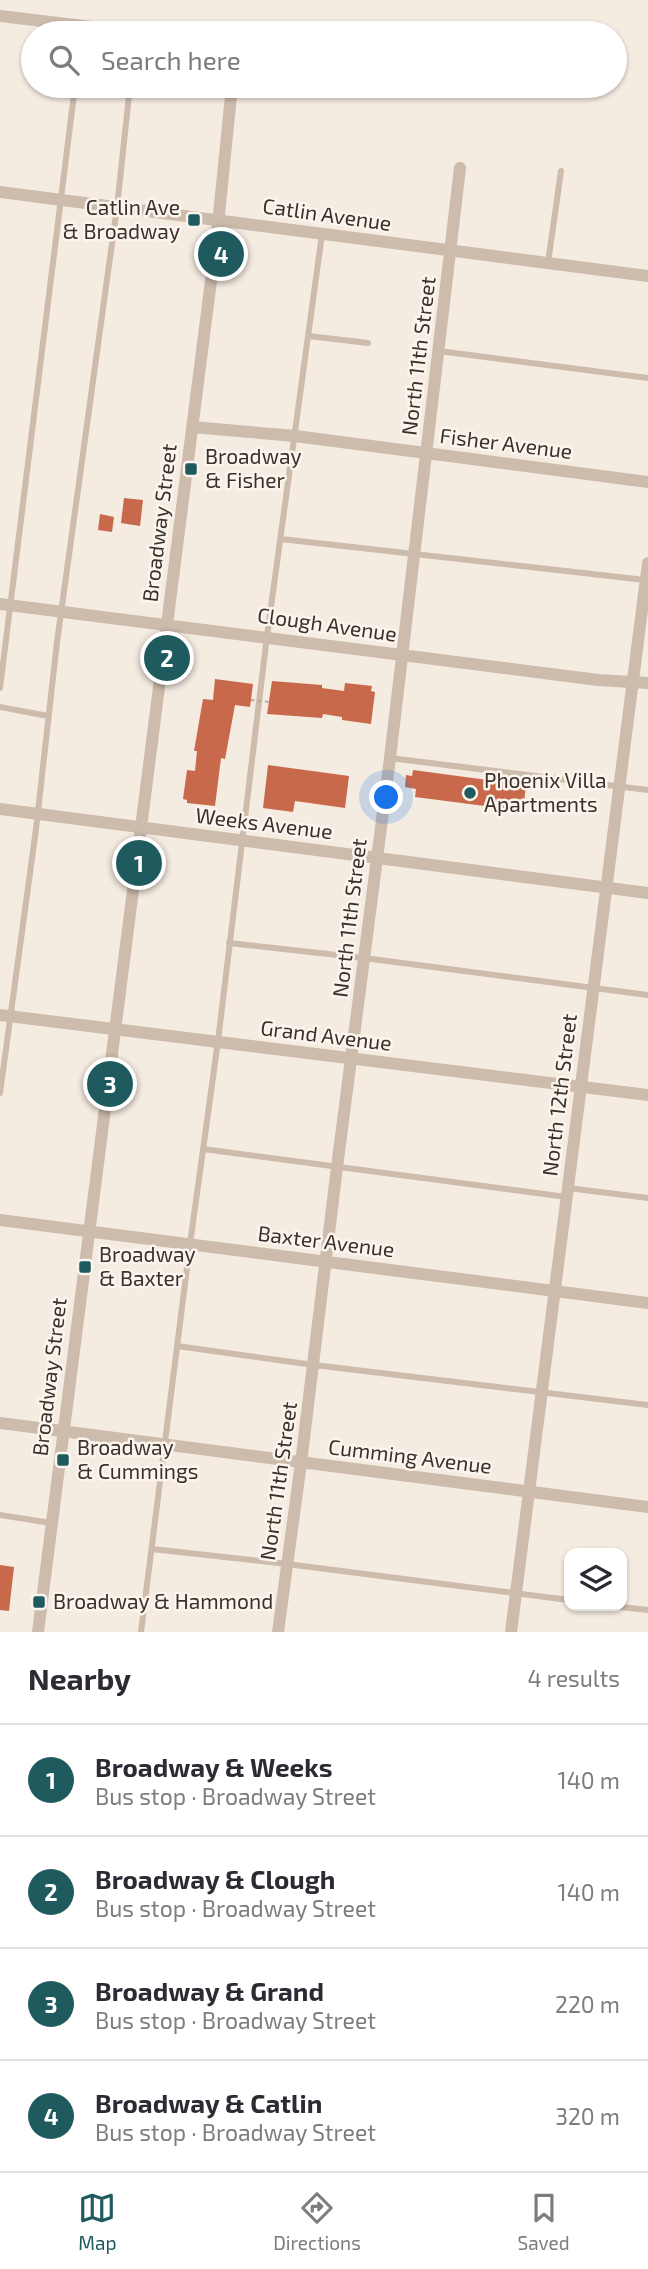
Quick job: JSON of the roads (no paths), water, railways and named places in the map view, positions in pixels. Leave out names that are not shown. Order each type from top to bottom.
[{"type":"street","points":[[0,16],[29,21]]},
{"type":"street","name":"Broadway Street","points":[[38,1632],[192,428],[231,98]]},
{"type":"street","name":"North 11th Street","points":[[278,1632],[302,1463],[325,1261],[390,758],[460,167]]},
{"type":"street","name":"Catlin Avenue","points":[[0,192],[648,276]]},
{"type":"street","name":"Fisher Avenue","points":[[192,428],[295,436],[648,482]]},
{"type":"street","name":"North 12th Street","points":[[511,1632],[648,563]]},
{"type":"street","name":"Clough Avenue","points":[[5,605],[267,636],[598,680],[648,683]]},
{"type":"street","name":"Weeks Avenue","points":[[0,810],[648,893]]},
{"type":"street","name":"Grand Avenue","points":[[5,1015],[648,1095]]},
{"type":"street","name":"Baxter Avenue","points":[[0,1220],[648,1303]]},
{"type":"street","name":"Cumming Avenue","points":[[0,1423],[648,1507]]},
{"type":"lane","points":[[0,688],[5,605],[62,200],[74,98]]},
{"type":"lane","points":[[0,1093],[5,1015],[37,814],[61,611],[117,207],[129,98]]},
{"type":"lane","points":[[548,264],[561,171]]},
{"type":"lane","points":[[141,1632],[218,1041],[267,636],[322,234]]},
{"type":"lane","points":[[309,336],[368,343]]},
{"type":"lane","points":[[439,351],[648,378]]},
{"type":"lane","points":[[281,539],[645,580]]},
{"type":"lane","points":[[0,707],[48,716]]},
{"type":"lane","points":[[390,758],[648,790]]},
{"type":"lane","points":[[229,943],[648,995]]},
{"type":"lane","points":[[203,1149],[567,1193],[648,1198]]},
{"type":"lane","points":[[177,1346],[648,1405]]},
{"type":"lane","points":[[0,1515],[51,1523]]},
{"type":"lane","points":[[152,1549],[564,1599]]},
{"type":"lane","points":[[627,1608],[648,1610]]},
{"type":"place","name":"Catlin Ave & Broadway","points":[[194,220]]},
{"type":"place","name":"Broadway & Catlin","points":[[221,254]]},
{"type":"place","name":"Broadway & Fisher","points":[[191,469]]},
{"type":"place","name":"Broadway & Clough","points":[[167,658]]},
{"type":"place","name":"Phoenix Villa Apartments","points":[[470,793]]},
{"type":"place","name":"Broadway & Weeks","points":[[139,863]]},
{"type":"place","name":"Broadway & Grand","points":[[110,1084]]},
{"type":"place","name":"Broadway & Baxter","points":[[85,1267]]},
{"type":"place","name":"Broadway & Cummings","points":[[63,1460]]},
{"type":"place","name":"Broadway & Hammond","points":[[39,1602]]}]
